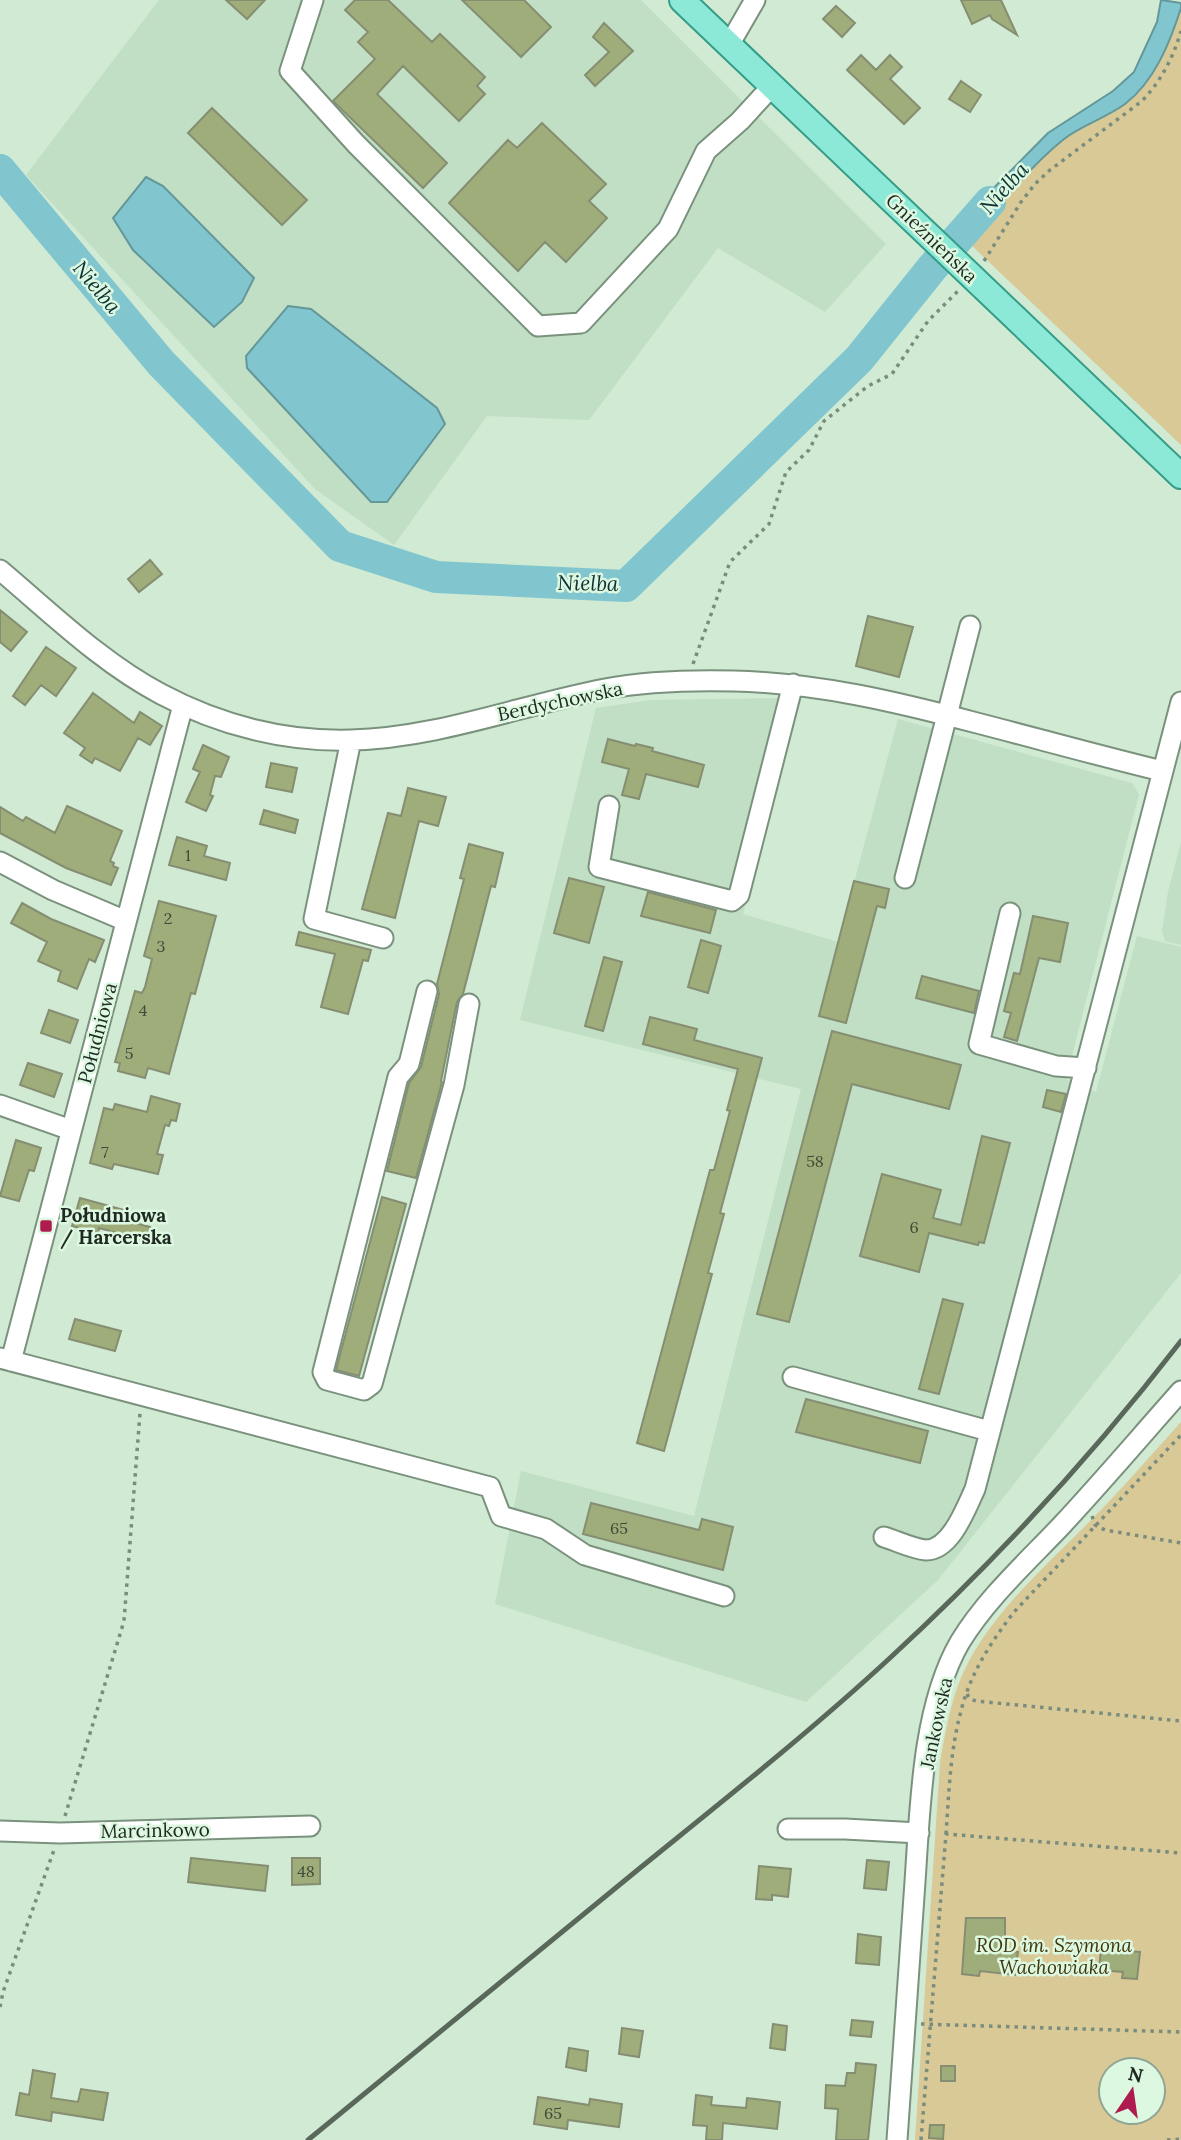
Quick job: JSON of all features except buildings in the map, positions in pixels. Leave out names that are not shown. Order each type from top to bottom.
[{"type":"main road","name":"Gnieźnieńska","points":[[682,0],[934,240],[972,269],[1181,476]]},
{"type":"street","points":[[313,0],[290,71],[356,144],[538,326],[582,323],[667,229],[706,151],[740,121],[772,86]]},
{"type":"street","points":[[729,45],[755,0]]},
{"type":"street","name":"Berdychowska","points":[[0,570],[139,681],[183,705],[232,724],[263,732],[304,738],[351,740],[433,729],[604,689],[639,684],[687,681],[793,684],[877,698],[1162,771]]},
{"type":"street","points":[[905,878],[970,626]]},
{"type":"street","points":[[609,806],[599,867],[732,901],[739,895],[793,684]]},
{"type":"street","points":[[884,1537],[924,1550],[936,1548],[947,1540],[975,1489],[1181,702]]},
{"type":"street","name":"Południowa","points":[[5,1359],[71,1130],[183,705]]},
{"type":"street","points":[[351,740],[314,919],[383,938]]},
{"type":"street","points":[[0,862],[53,890],[126,921]]},
{"type":"street","points":[[1010,913],[979,1044],[1056,1066],[1086,1068]]},
{"type":"street","points":[[427,991],[409,1064],[398,1077],[323,1372],[327,1380],[364,1390],[372,1384],[454,1085],[469,1004]]},
{"type":"street","points":[[0,1105],[71,1130]]},
{"type":"street","points":[[5,1359],[490,1488],[501,1516],[546,1530],[584,1555],[724,1596]]},
{"type":"street","points":[[793,1377],[989,1431]]},
{"type":"street","name":"Jankowska","points":[[897,2140],[926,1760],[936,1705],[945,1674],[959,1644],[993,1598],[1181,1391]]},
{"type":"street","name":"Marcinkowo","points":[[0,1831],[60,1833],[310,1826]]},
{"type":"street","points":[[788,1829],[919,1833]]},
{"type":"path","points":[[687,681],[730,562],[769,524],[786,472],[810,450],[824,421],[868,386],[892,374],[928,321],[972,269],[1035,184],[1155,88],[1181,31]]},
{"type":"path","points":[[0,2007],[60,1833],[124,1621],[141,1395]]},
{"type":"path","points":[[921,2140],[951,1768],[961,1709],[992,1641],[1014,1612],[1181,1435]]},
{"type":"path","points":[[1080,1505],[1093,1518],[1095,1525],[1105,1530],[1181,1543]]},
{"type":"path","points":[[967,1694],[970,1699],[976,1701],[1181,1721]]},
{"type":"path","points":[[946,1833],[1181,1853]]},
{"type":"path","points":[[905,2023],[1181,2032]]},
{"type":"path","points":[[1167,2140],[1181,2139]]},
{"type":"shaded area","points":[[159,0],[641,0],[886,244],[825,312],[718,248],[589,420],[487,416],[394,545],[315,489],[26,175]]},
{"type":"shaded area","points":[[651,700],[801,700],[743,914],[838,942],[898,719],[1132,783],[1139,794],[1066,1079],[1096,1092],[1137,936],[1181,947],[1181,1273],[938,1580],[806,1702],[495,1604],[521,1471],[694,1516],[801,1089],[520,1020],[596,708]]},
{"type":"shaded area","points":[[1181,842],[1181,945],[1165,941],[1162,931],[1168,892]]},
{"type":"green space","points":[[1181,8],[1181,445],[969,243],[1018,183],[1047,154],[1067,137],[1125,104],[1172,34]]},
{"type":"green space","name":"ROD im. Szymona Wachowiaka","points":[[1181,1422],[1181,2140],[915,2140],[940,1763],[958,1685],[981,1641],[1009,1604],[1114,1496]]},
{"type":"water","points":[[1161,0],[1181,3],[1181,8],[1166,47],[1145,84],[1125,104],[1064,139],[1014,188],[969,243],[954,228],[1048,133],[1113,91],[1134,72],[1157,22]]},
{"type":"water","points":[[146,177],[163,186],[254,278],[242,302],[214,327],[133,250],[113,218]]},
{"type":"water","points":[[288,306],[311,309],[437,408],[445,424],[387,502],[371,502],[247,368],[246,356]]},
{"type":"waterway","name":"Nielba","points":[[0,170],[161,363],[340,546],[436,577],[626,586],[859,359],[932,268],[990,202]]},
{"type":"railway","points":[[308,2140],[767,1764],[891,1657],[968,1583],[1043,1505],[1114,1424],[1181,1341]]},
{"type":"place","name":"Południowa / Harcerska","points":[[46,1226]]}]
